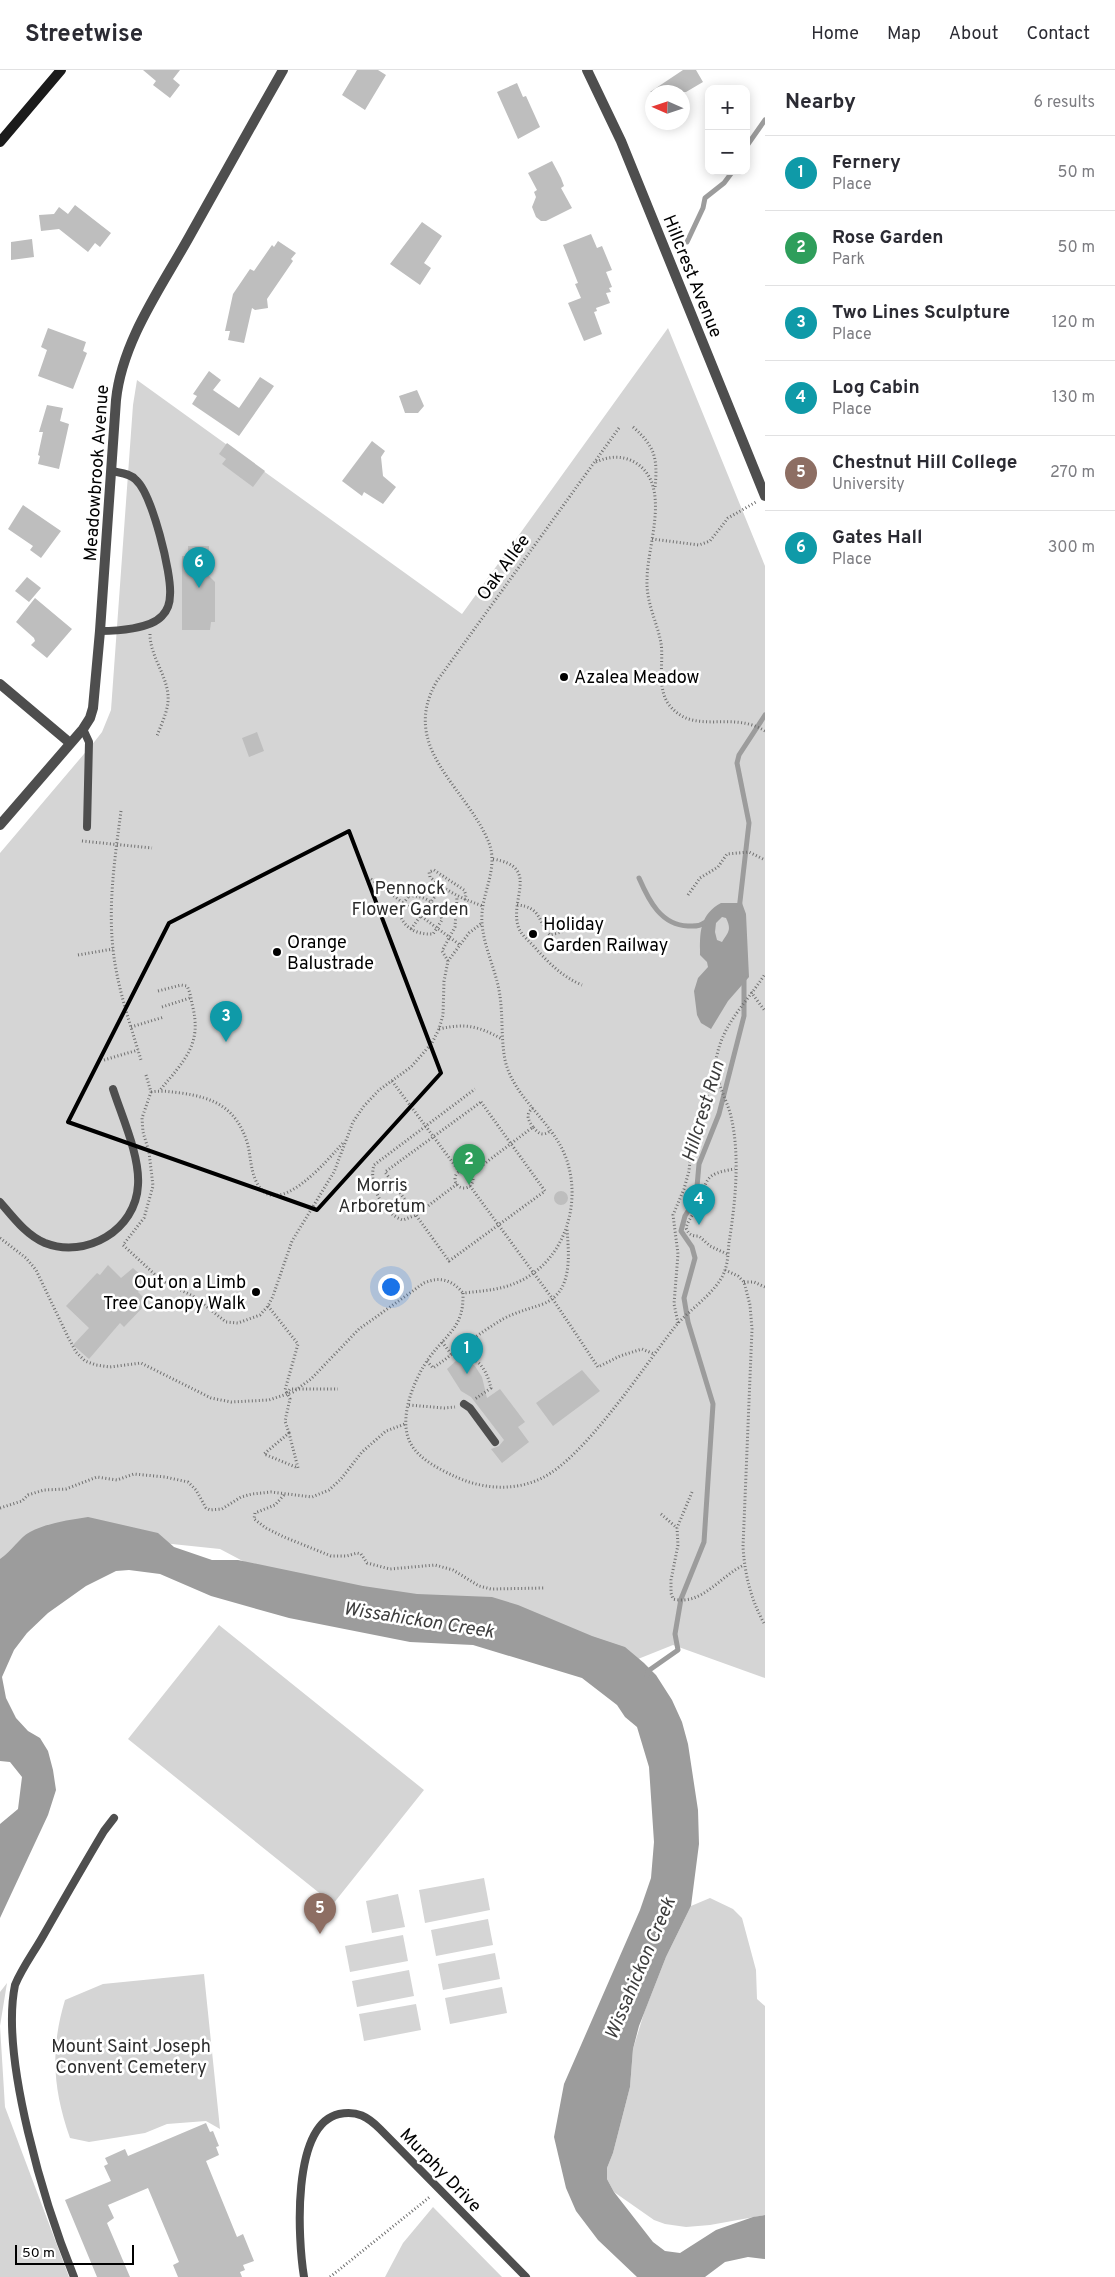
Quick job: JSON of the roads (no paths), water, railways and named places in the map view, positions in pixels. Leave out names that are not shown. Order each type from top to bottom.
[{"type":"street","points":[[0,142],[61,70]]},
{"type":"street","name":"Meadowbrook Avenue","points":[[0,826],[83,729],[90,718],[93,708],[118,386],[124,360],[147,313],[283,70]]},
{"type":"street","name":"Hillcrest Avenue","points":[[588,70],[621,141],[762,498]]},
{"type":"street","points":[[0,684],[70,743]]},
{"type":"lane","points":[[100,631],[118,631],[150,623],[161,618],[168,608],[170,595],[162,544],[148,499],[137,480],[130,475],[112,471]]},
{"type":"lane","points":[[83,729],[89,742],[87,827]]},
{"type":"lane","points":[[0,1202],[25,1230],[54,1245],[74,1247],[94,1243],[122,1225],[134,1207],[137,1196],[138,1174],[113,1089]]},
{"type":"lane","points":[[464,1404],[470,1408],[496,1442]]},
{"type":"lane","points":[[74,2277],[48,2213],[16,2110],[7,2050],[6,2019],[14,1986],[104,1831],[114,1818]]},
{"type":"lane","name":"Murphy Drive","points":[[304,2277],[301,2240],[305,2164],[314,2135],[323,2122],[336,2115],[347,2113],[358,2114],[370,2119],[526,2277]]},
{"type":"water","points":[[721,903],[742,903],[746,914],[749,977],[728,1001],[711,1029],[701,1023],[697,1015],[694,991],[698,978],[708,967],[707,962],[700,955],[700,939],[702,925],[708,913]],"holes":[[[722,917],[726,918],[729,928],[722,942],[717,940],[715,932],[716,923]]]},
{"type":"water","name":"Wissahickon Creek","points":[[88,1517],[158,1533],[174,1547],[212,1560],[238,1560],[363,1586],[417,1594],[492,1597],[518,1605],[592,1636],[625,1647],[656,1675],[672,1700],[682,1722],[688,1744],[698,1810],[699,1844],[691,1906],[666,1957],[639,2026],[633,2049],[630,2087],[613,2153],[607,2168],[607,2179],[614,2192],[653,2242],[665,2251],[680,2253],[716,2230],[753,2217],[765,2215],[765,2259],[748,2257],[725,2262],[705,2277],[637,2277],[598,2240],[576,2211],[566,2188],[554,2137],[564,2084],[640,1910],[651,1878],[654,1842],[649,1767],[637,1727],[625,1717],[617,1705],[582,1678],[473,1645],[410,1642],[289,1618],[211,1596],[160,1574],[129,1570],[116,1571],[86,1586],[48,1613],[27,1633],[14,1650],[2,1677],[6,1698],[16,1718],[28,1731],[40,1738],[48,1751],[56,1790],[48,1815],[0,1918],[0,1824],[18,1809],[22,1777],[10,1762],[0,1761],[0,1559],[30,1532],[51,1524]]},
{"type":"waterway","name":"Hillcrest Run","points":[[750,141],[765,120]]},
{"type":"waterway","name":"Hillcrest Run","points":[[687,242],[703,208],[705,198],[724,183],[730,175]]},
{"type":"waterway","name":"Hillcrest Run","points":[[739,910],[749,823],[737,763],[739,755],[765,715]]},
{"type":"waterway","points":[[639,878],[657,910],[670,921],[688,926],[704,923]]},
{"type":"waterway","name":"Hillcrest Run","points":[[647,1675],[648,1671],[678,1650],[675,1634],[681,1599],[704,1542],[713,1404],[688,1322],[684,1298],[695,1258],[692,1247],[681,1231],[685,1216],[696,1198],[699,1164],[719,1114],[744,1016],[744,978]]},
{"type":"place","name":"Gates Hall","points":[[199,588]]},
{"type":"place","name":"Azalea Meadow","points":[[564,677]]},
{"type":"place","name":"Holiday Garden Railway","points":[[533,934]]},
{"type":"place","name":"Orange Balustrade","points":[[277,952]]},
{"type":"place","name":"Two Lines Sculpture","points":[[226,1042]]},
{"type":"place","name":"Rose Garden","points":[[469,1185]]},
{"type":"place","name":"Log Cabin","points":[[699,1225]]},
{"type":"place","name":"Out on a Limb Tree Canopy Walk","points":[[256,1292]]},
{"type":"place","name":"Fernery","points":[[467,1374]]},
{"type":"place","name":"Chestnut Hill College","points":[[320,1934]]},
{"type":"park label","name":"Pennock Flower Garden","points":[[410,898]]},
{"type":"park label","name":"Morris Arboretum","points":[[382,1195]]},
{"type":"park label","name":"Mount Saint Joseph Convent Cemetery","points":[[131,2056]]}]
